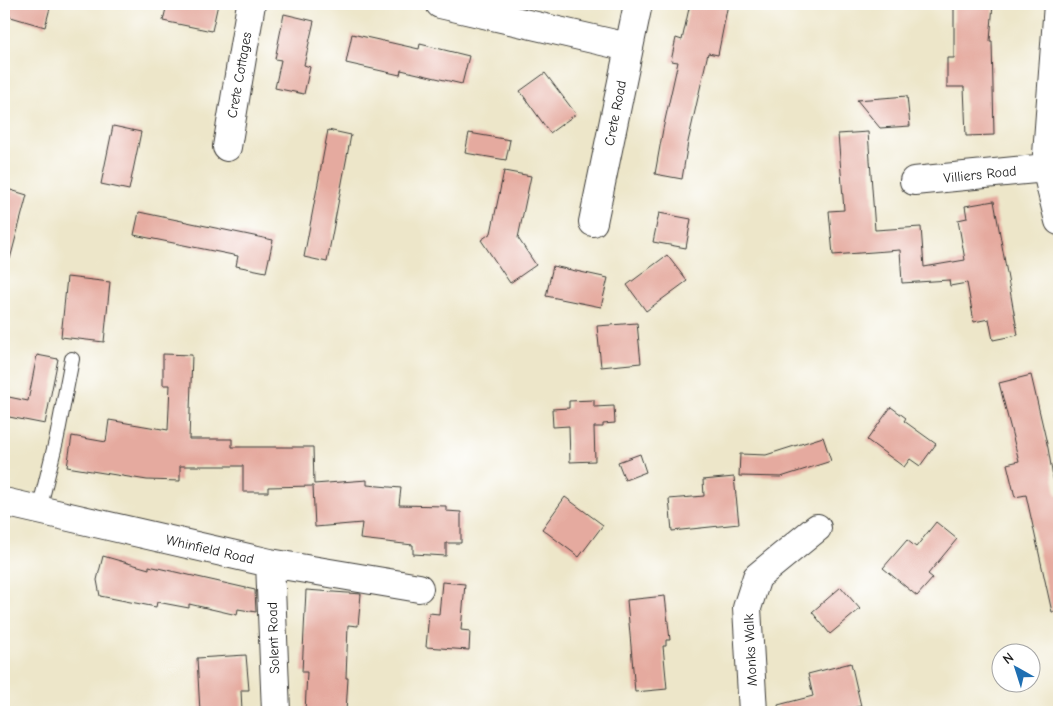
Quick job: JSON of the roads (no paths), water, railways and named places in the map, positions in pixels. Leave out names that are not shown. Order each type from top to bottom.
[{"type":"street","name":"Crete Cottages","points":[[227,147],[251,4]]},
{"type":"street","points":[[440,4],[628,47]]},
{"type":"street","name":"Crete Road","points":[[593,222],[638,4]]},
{"type":"street","points":[[1058,4],[1046,168],[1059,221]]},
{"type":"street","name":"Villiers Road","points":[[914,181],[1046,168]]},
{"type":"street","name":"Whinfield Road","points":[[4,502],[270,563],[419,588]]},
{"type":"street","name":"Monks Walk","points":[[753,712],[748,608],[756,577],[817,528]]},
{"type":"street","name":"Solent Road","points":[[270,563],[276,712]]},
{"type":"lane","points":[[39,510],[57,437],[72,359]]}]
